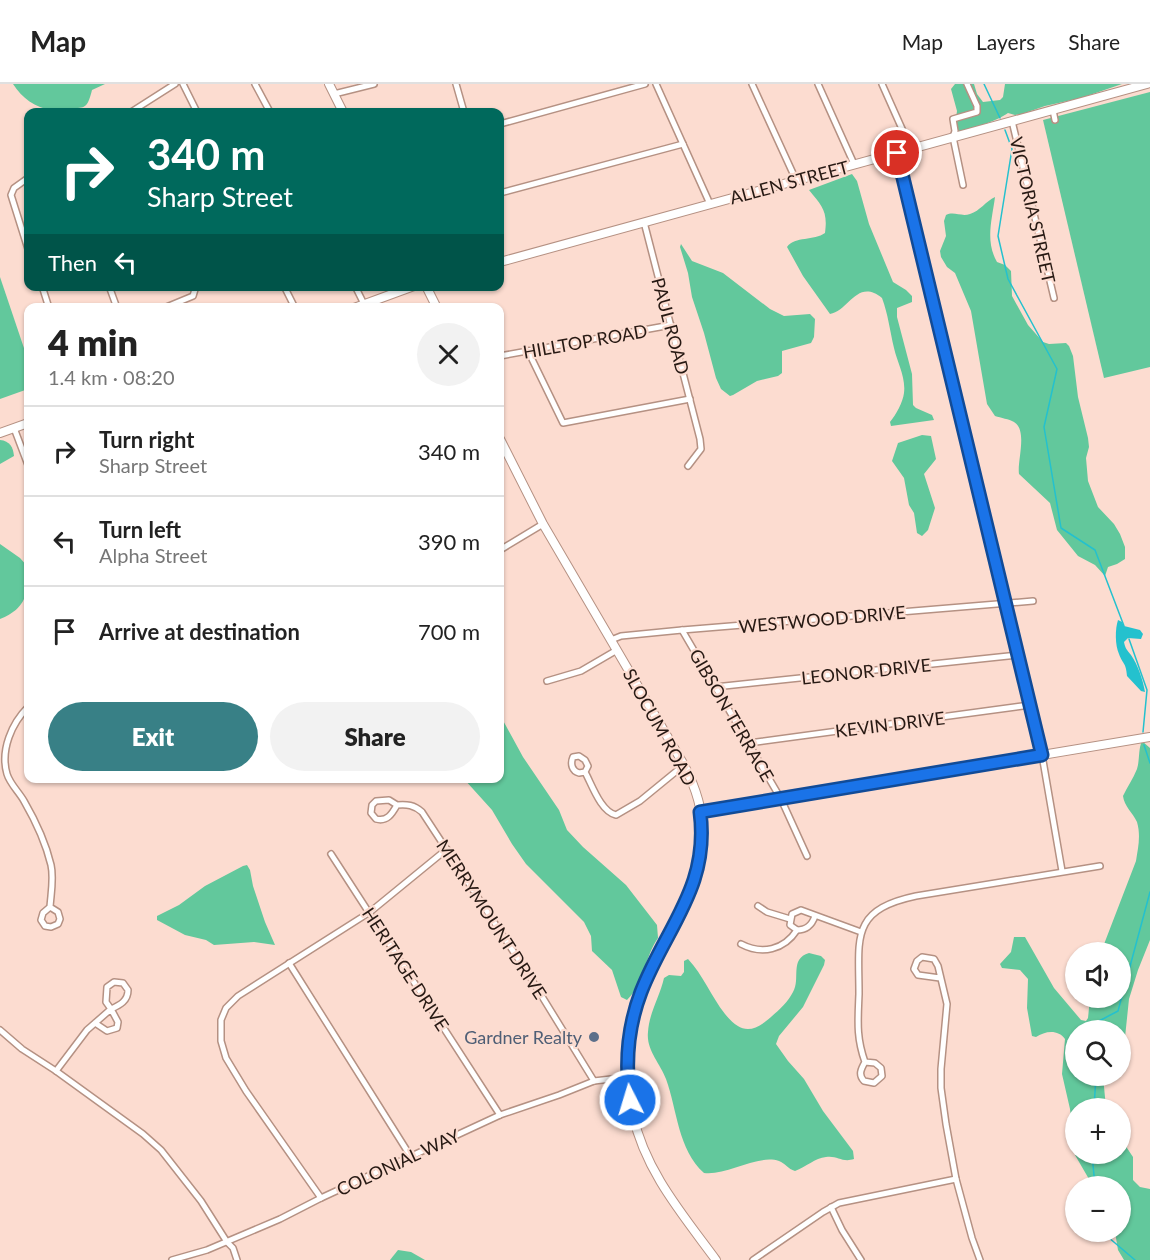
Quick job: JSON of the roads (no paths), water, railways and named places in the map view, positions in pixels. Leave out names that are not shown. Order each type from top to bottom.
[{"type":"street","points":[[137,108],[175,84]]},
{"type":"street","points":[[183,84],[195,108]]},
{"type":"street","points":[[255,84],[268,108]]},
{"type":"street","points":[[329,84],[341,108]]},
{"type":"street","points":[[334,94],[374,84]]},
{"type":"street","points":[[456,84],[463,108]]},
{"type":"street","points":[[504,123],[645,84]]},
{"type":"street","points":[[656,84],[710,204]]},
{"type":"street","points":[[752,84],[796,180]]},
{"type":"street","points":[[818,84],[854,164]]},
{"type":"street","points":[[882,84],[911,149]]},
{"type":"street","points":[[963,186],[953,137],[954,119],[977,112],[977,105],[967,84]]},
{"type":"street","name":"ALLEN STREET","points":[[504,261],[1147,84]]},
{"type":"street","points":[[1053,110],[1055,120]]},
{"type":"street","name":"VICTORIA STREET","points":[[1012,121],[1054,298]]},
{"type":"street","points":[[504,192],[683,144]]},
{"type":"street","points":[[897,153],[1042,755],[1062,871]]},
{"type":"street","points":[[24,181],[14,188],[11,195],[24,236]]},
{"type":"street","name":"PAUL ROAD","points":[[644,222],[699,430],[701,448],[688,466]]},
{"type":"street","points":[[176,303],[193,296],[194,291]]},
{"type":"street","points":[[367,303],[400,291]]},
{"type":"street","name":"HILLTOP ROAD","points":[[504,355],[671,326]]},
{"type":"street","points":[[528,351],[563,423],[690,399]]},
{"type":"street","points":[[0,433],[24,424]]},
{"type":"street","points":[[14,428],[24,454]]},
{"type":"street","name":"SLOCUM ROAD","points":[[504,448],[543,524],[684,765],[694,789],[700,812],[702,842],[697,875],[689,897],[647,979],[637,1004],[630,1037],[628,1077],[633,1117],[647,1158],[663,1187],[716,1260]]},
{"type":"street","points":[[504,548],[543,524]]},
{"type":"street","name":"WESTWOOD DRIVE","points":[[611,640],[621,636],[682,630],[1033,601]]},
{"type":"street","name":"GIBSON TERRACE","points":[[682,630],[781,799],[807,856]]},
{"type":"street","points":[[548,681],[581,671],[617,650]]},
{"type":"street","name":"LEONOR DRIVE","points":[[715,687],[1018,655]]},
{"type":"street","name":"KEVIN DRIVE","points":[[749,743],[1030,705]]},
{"type":"street","points":[[24,711],[10,733],[5,750],[5,766],[9,778],[29,810],[51,864],[50,907]]},
{"type":"street","points":[[700,812],[1150,737]]},
{"type":"street","points":[[585,772],[605,808],[613,815],[618,815],[684,765]]},
{"type":"street","name":"MERRYMOUNT DRIVE","points":[[397,805],[391,815],[384,819],[376,819],[371,813],[372,805],[376,801],[389,800],[397,805],[409,805],[418,809],[447,849],[594,1081]]},
{"type":"street","points":[[321,1197],[226,1058],[221,1041],[221,1020],[228,1005],[238,996],[370,912],[447,849]]},
{"type":"street","name":"HERITAGE DRIVE","points":[[331,854],[500,1115]]},
{"type":"street","points":[[865,1062],[875,1063],[881,1068],[882,1076],[877,1082],[870,1084],[861,1078],[861,1069],[865,1062],[858,1036],[858,953],[861,932],[878,910],[897,900],[1100,866]]},
{"type":"street","points":[[758,906],[767,912],[790,919]]},
{"type":"street","points":[[797,930],[791,926],[790,919],[794,912],[805,910],[815,916],[861,932]]},
{"type":"street","points":[[741,944],[757,950],[776,947],[788,942],[797,930],[809,926],[815,916]]},
{"type":"street","points":[[940,978],[920,976],[914,969],[915,962],[922,957],[932,958],[938,966],[947,1004],[942,1050],[942,1096],[956,1179],[980,1260]]},
{"type":"street","points":[[289,963],[411,1156]]},
{"type":"street","points":[[56,1071],[84,1034],[95,1023],[111,1009],[119,1006],[126,998],[127,988],[122,982],[113,983],[107,987],[106,1002],[111,1009],[118,1022],[116,1029],[107,1031],[95,1023]]},
{"type":"street","points":[[0,1030],[22,1049],[143,1134],[161,1150],[187,1182],[233,1248],[237,1260]]},
{"type":"street","name":"COLONIAL WAY","points":[[172,1260],[227,1242],[280,1219],[321,1197],[500,1115],[594,1081],[628,1077]]},
{"type":"street","points":[[753,1260],[831,1207],[859,1198],[956,1179]]},
{"type":"street","points":[[831,1207],[861,1260]]},
{"type":"water","points":[[1118,620],[1124,626],[1140,630],[1143,634],[1141,639],[1128,638],[1124,642],[1138,668],[1145,692],[1141,691],[1127,676],[1120,658],[1116,632]]},
{"type":"waterway","points":[[984,84],[1000,118]]},
{"type":"waterway","points":[[1005,130],[1012,149],[998,236],[1008,279],[1057,369],[1044,427],[1061,528],[1095,550],[1124,626]]},
{"type":"waterway","points":[[1129,639],[1147,690],[1143,732]]},
{"type":"waterway","points":[[1144,745],[1150,763]]},
{"type":"waterway","points":[[1101,1020],[1118,1011],[1150,892]]},
{"type":"waterway","points":[[1095,1086],[1095,1098]]},
{"type":"waterway","points":[[1093,1164],[1094,1176]]},
{"type":"waterway","points":[[1114,1242],[1135,1260]]},
{"type":"place","name":"Gardner Realty","points":[[594,1037]]}]
